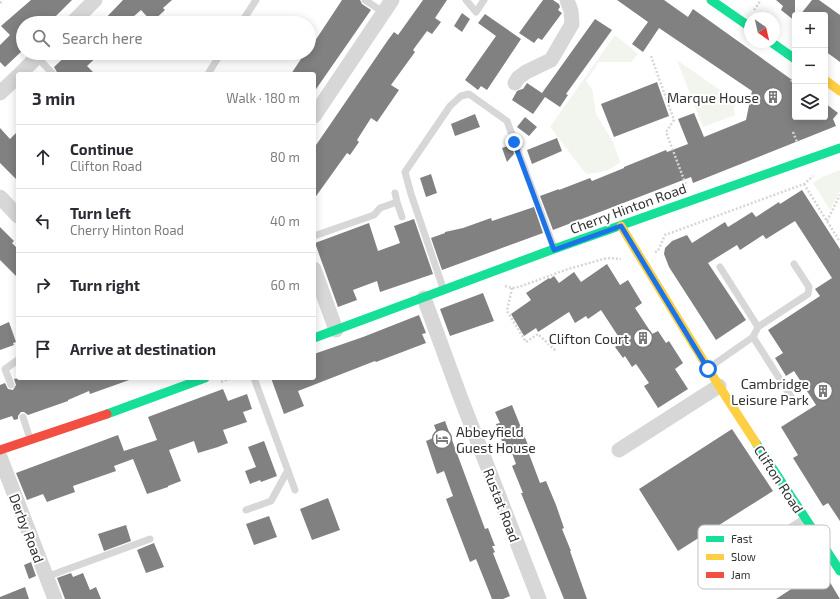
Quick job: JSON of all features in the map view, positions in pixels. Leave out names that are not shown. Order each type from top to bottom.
[{"type":"street","points":[[79,16],[96,0]]},
{"type":"street","points":[[316,113],[392,0]]},
{"type":"street","points":[[515,83],[518,78],[526,72],[551,60],[572,24],[571,10],[567,0]]},
{"type":"street","points":[[711,0],[744,23]]},
{"type":"street","points":[[779,48],[792,57]]},
{"type":"street","points":[[22,72],[34,60]]},
{"type":"street","points":[[0,93],[16,78]]},
{"type":"street","points":[[828,82],[840,91]]},
{"type":"street","name":"Cherry Hinton Road","points":[[316,337],[554,250],[840,148]]},
{"type":"street","points":[[0,197],[16,214]]},
{"type":"street","name":"Clifton Road","points":[[621,226],[708,369],[809,525]]},
{"type":"street","points":[[316,275],[336,330]]},
{"type":"street","name":"Rustat Road","points":[[424,298],[460,396],[539,599]]},
{"type":"street","points":[[0,450],[86,421],[182,382],[194,380]]},
{"type":"street","points":[[619,450],[719,386]]},
{"type":"street","name":"Derby Road","points":[[0,457],[55,599]]},
{"type":"street","name":"Clifton Road","points":[[830,555],[840,569]]},
{"type":"lane","points":[[246,16],[256,0]]},
{"type":"lane","points":[[365,0],[383,12]]},
{"type":"lane","points":[[466,0],[476,12],[484,0]]},
{"type":"lane","points":[[43,60],[52,72]]},
{"type":"lane","points":[[209,72],[217,60]]},
{"type":"lane","points":[[444,290],[404,172],[450,106],[462,96],[469,94],[507,121],[554,250]]},
{"type":"lane","points":[[395,193],[402,217]]},
{"type":"lane","points":[[316,235],[374,215],[380,208],[397,202]]},
{"type":"lane","points":[[708,369],[753,337],[758,326],[808,294],[809,287],[794,264]]},
{"type":"lane","points":[[720,267],[758,326]]},
{"type":"lane","points":[[753,337],[795,404]]},
{"type":"lane","points":[[11,385],[3,367],[16,361]]},
{"type":"lane","points":[[255,380],[295,490]]},
{"type":"lane","points":[[23,417],[30,439]]},
{"type":"lane","points":[[246,510],[270,501],[288,470]]},
{"type":"lane","points":[[794,525],[804,518]]},
{"type":"lane","points":[[46,578],[150,539]]},
{"type":"path","points":[[0,3],[3,0]]},
{"type":"path","points":[[651,56],[674,120],[666,132],[684,179]]},
{"type":"path","points":[[794,132],[797,142]]},
{"type":"path","points":[[658,252],[665,236],[804,184],[815,174]]},
{"type":"path","points":[[804,184],[840,242]]},
{"type":"path","points":[[827,221],[840,196]]},
{"type":"path","points":[[498,284],[512,288],[519,287],[568,269],[607,258],[623,259]]},
{"type":"path","points":[[512,288],[508,311],[526,342],[538,334],[556,351]]},
{"type":"shaded area","points":[[615,35],[638,54],[631,62],[599,62],[586,81],[592,89],[596,114],[613,142],[620,162],[613,168],[586,174],[550,127]]},
{"type":"shaded area","points":[[677,60],[737,102],[734,108],[735,115],[703,127]]},
{"type":"shaded area","points":[[840,170],[840,191],[830,210],[813,183],[822,177]]},
{"type":"building","points":[[31,0],[72,0],[56,16],[16,16],[16,57],[5,67],[0,62],[0,45],[10,35],[1,26]]},
{"type":"building","points":[[123,0],[172,0],[163,8],[165,10],[158,16],[146,16],[141,10],[134,16],[108,16]]},
{"type":"building","points":[[342,0],[360,0],[362,4],[371,10],[316,89],[316,72],[292,72],[300,60],[316,60],[316,39]]},
{"type":"building","points":[[423,0],[447,0],[435,18],[441,22],[432,34],[427,31],[413,50],[415,52],[391,85],[399,90],[377,122],[371,118],[357,140],[359,142],[350,155],[347,153],[316,196],[316,145],[388,40],[394,32],[398,35]]},
{"type":"building","points":[[543,0],[553,0],[559,4],[560,7],[558,10],[562,13],[542,40],[538,38],[534,43],[519,33]]},
{"type":"building","points":[[617,0],[664,0],[688,17],[693,9],[744,46],[744,48],[747,48],[792,80],[792,120],[828,120],[828,105],[838,113],[833,119],[836,126],[693,183],[691,177],[553,230],[540,196],[590,178],[592,181],[666,150],[667,152],[688,144],[678,119],[694,113],[704,137],[746,120],[752,91],[659,28],[643,52],[632,44],[648,22]]},
{"type":"building","points":[[776,0],[795,0],[795,12],[792,12],[792,19],[781,10],[783,6]]},
{"type":"building","points":[[812,0],[819,0],[840,15],[840,62],[828,53],[828,12],[802,12]]},
{"type":"building","points":[[462,13],[470,19],[462,32],[454,26]]},
{"type":"building","points":[[485,14],[521,39],[487,90],[481,86],[478,90],[465,80],[496,36],[478,23]]},
{"type":"building","points":[[595,19],[612,30],[566,94],[568,95],[560,107],[545,97],[533,114],[512,100],[517,91],[523,89],[527,83],[542,93]]},
{"type":"building","points":[[62,60],[93,60],[87,66],[93,72],[57,72],[54,67]]},
{"type":"building","points":[[657,82],[669,116],[614,137],[601,104]]},
{"type":"building","points":[[475,114],[480,127],[455,136],[451,124]]},
{"type":"building","points":[[525,117],[537,127],[529,136],[517,127]]},
{"type":"building","points":[[0,128],[10,139],[16,133],[16,179],[0,163]]},
{"type":"building","points":[[557,138],[562,151],[532,164],[527,150]]},
{"type":"building","points":[[511,145],[514,154],[507,162],[502,148]]},
{"type":"building","points":[[431,174],[437,193],[426,197],[420,178]]},
{"type":"building","points":[[802,190],[840,249],[840,521],[828,503],[823,506],[793,458],[798,455],[781,427],[816,405],[794,371],[786,376],[775,358],[783,353],[768,330],[820,296],[815,289],[832,278],[795,221],[766,239],[763,235],[740,250],[737,245],[708,263],[746,320],[716,340],[669,267],[664,254],[665,248],[672,241],[687,235],[692,243],[725,222],[728,227],[752,212],[756,217],[779,202],[780,204]]},
{"type":"building","points":[[534,207],[543,233],[442,270],[431,238],[445,232],[463,228],[491,218],[492,221]]},
{"type":"building","points":[[414,219],[433,274],[380,292],[377,281],[353,290],[357,300],[338,307],[316,243],[369,223],[378,251],[400,243],[394,226]]},
{"type":"building","points":[[0,227],[14,241],[12,243],[16,247],[16,276],[0,260]]},
{"type":"building","name":"Clifton Court","points":[[607,264],[620,285],[628,280],[642,303],[635,308],[652,334],[658,331],[666,343],[669,341],[683,363],[675,369],[688,389],[658,408],[644,386],[649,383],[636,364],[632,367],[625,356],[623,358],[615,347],[622,342],[601,310],[588,319],[586,316],[575,323],[569,312],[538,332],[536,328],[524,336],[511,314],[531,300],[526,293],[549,278],[550,279],[554,276],[559,283],[574,272],[581,282]]},
{"type":"building","points":[[483,293],[494,321],[450,336],[440,309]]},
{"type":"building","points":[[419,315],[426,333],[422,334],[426,343],[298,391],[304,406],[284,414],[272,380],[316,380],[316,353]]},
{"type":"building","points":[[9,322],[16,342],[13,343],[14,345],[0,350],[0,326]]},
{"type":"building","points":[[14,379],[129,380],[90,394],[89,391],[68,401],[28,415],[21,412],[18,419],[14,420],[12,416],[0,420],[0,385],[5,383],[8,389],[13,390],[16,385]]},
{"type":"building","points":[[223,389],[228,401],[247,394],[252,409],[243,412],[247,422],[223,430],[228,443],[218,447],[198,453],[194,441],[169,450],[181,481],[147,494],[133,459],[114,466],[116,471],[73,486],[75,492],[47,502],[43,494],[27,500],[16,473],[118,435],[124,451],[157,440],[148,417]]},
{"type":"building","points":[[512,405],[528,445],[526,446],[540,483],[546,481],[556,505],[564,528],[562,529],[587,599],[564,599],[521,493],[523,493],[512,466],[516,464],[509,445],[504,447],[496,424],[500,423],[495,412]]},
{"type":"building","points":[[445,421],[485,529],[488,528],[495,546],[492,546],[495,552],[493,553],[510,596],[503,599],[492,599],[476,559],[470,562],[446,499],[453,496],[444,471],[437,474],[426,441],[438,436],[434,425]]},
{"type":"building","points":[[732,429],[773,491],[719,525],[698,525],[698,538],[678,551],[639,489]]},
{"type":"building","points":[[264,441],[277,476],[261,482],[260,480],[250,484],[245,471],[256,467],[248,447]]},
{"type":"building","points":[[328,498],[340,530],[312,540],[300,509]]},
{"type":"building","points":[[269,516],[277,537],[254,545],[246,524]]},
{"type":"building","points":[[126,525],[131,541],[104,551],[98,534]]},
{"type":"building","points":[[154,543],[164,567],[146,573],[137,550]]},
{"type":"building","points":[[31,562],[36,576],[29,579],[24,565]]},
{"type":"building","points":[[71,573],[73,577],[83,573],[90,590],[96,587],[101,599],[65,599],[57,578]]},
{"type":"building","points":[[830,582],[840,599],[776,599],[791,589],[830,589]]},
{"type":"building","points":[[25,587],[29,599],[0,599],[0,597]]},
{"type":"traffic: fast","points":[[711,0],[744,23]]},
{"type":"traffic: fast","points":[[779,48],[792,57]]},
{"type":"traffic: fast","points":[[316,337],[554,249],[840,148]]},
{"type":"traffic: fast","points":[[107,414],[200,380]]},
{"type":"traffic: fast","points":[[756,443],[810,525]]},
{"type":"traffic: fast","points":[[830,556],[840,571]]},
{"type":"traffic: slow","points":[[828,82],[840,91]]},
{"type":"traffic: slow","points":[[621,226],[719,386],[756,443]]},
{"type":"traffic: jam","points":[[0,450],[107,414]]},
{"type":"place","name":"Marque House","points":[[773,97]]},
{"type":"place","name":"Clifton Court","points":[[643,338]]},
{"type":"place","name":"Cambridge Leisure Park","points":[[823,391]]},
{"type":"place","name":"Abbeyfield Guest House","points":[[442,439]]},
{"type":"route","points":[[514,142],[554,250],[621,226],[708,369]]}]
